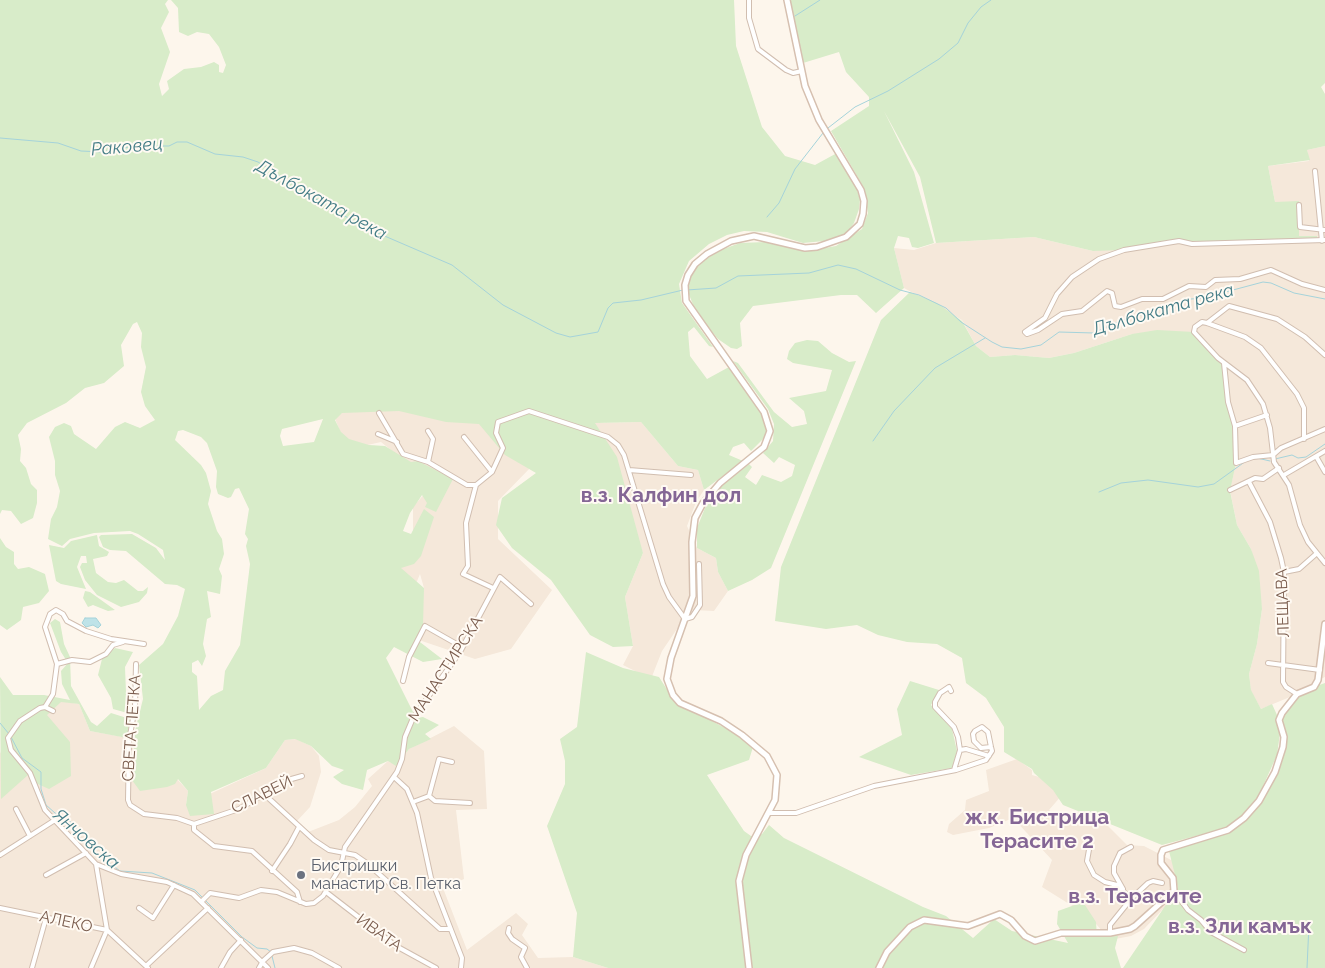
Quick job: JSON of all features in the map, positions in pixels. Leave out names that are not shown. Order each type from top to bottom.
[{"type":"street","points":[[749,0],[749,18],[758,49],[786,70],[793,73],[802,71]]},
{"type":"street","points":[[749,968],[739,881],[746,855],[769,813],[777,788],[776,775],[767,756],[730,726],[680,703],[668,686],[668,670],[693,591],[692,542],[695,518],[703,502],[720,483],[764,447],[770,431],[764,412],[693,314],[686,301],[685,285],[695,264],[707,254],[731,241],[754,236],[806,248],[818,247],[846,236],[856,228],[863,214],[862,195],[812,104],[802,71],[787,0]]},
{"type":"street","points":[[1315,171],[1320,199],[1319,222],[1323,230],[1324,240],[1192,244],[1179,241],[1124,250],[1099,259],[1072,277],[1057,294],[1045,318],[1025,332],[1027,334],[1038,330],[1062,314],[1082,311],[1107,291],[1112,293],[1115,306],[1121,307],[1142,299],[1163,299],[1189,286],[1206,287],[1215,280],[1240,279],[1271,270],[1302,284],[1325,290]]},
{"type":"street","points":[[1299,205],[1300,227],[1323,230]]},
{"type":"street","points":[[1207,323],[1230,306],[1277,319],[1305,337],[1325,355]]},
{"type":"street","points":[[1304,439],[1304,408],[1287,378],[1252,341],[1207,323],[1199,324],[1194,332],[1224,363],[1247,380],[1263,404],[1274,462],[1289,485],[1300,525],[1316,554],[1325,563]]},
{"type":"street","points":[[1224,363],[1228,402],[1235,426],[1236,463],[1253,456],[1274,455],[1281,448],[1325,429]]},
{"type":"street","points":[[531,604],[501,577],[493,588],[463,574],[468,566],[466,523],[476,486],[492,472],[503,448],[496,433],[498,422],[529,411],[608,437],[618,445],[624,455],[663,584],[685,619]]},
{"type":"street","points":[[379,413],[403,454],[428,462],[467,485],[476,486]]},
{"type":"street","points":[[1235,426],[1266,415]]},
{"type":"street","points":[[428,431],[433,439],[428,462]]},
{"type":"street","points":[[378,434],[397,442]]},
{"type":"street","points":[[464,437],[492,472]]},
{"type":"street","points":[[1284,476],[1325,451]]},
{"type":"street","points":[[1316,458],[1325,472]]},
{"type":"street","points":[[1230,490],[1255,478],[1263,479],[1279,468]]},
{"type":"street","points":[[628,470],[691,475]]},
{"type":"street","name":"ЛЕЩАВА","points":[[1249,482],[1270,522],[1284,572],[1283,682],[1286,687],[1297,694]]},
{"type":"street","points":[[1284,572],[1299,569],[1316,554]]},
{"type":"street","points":[[685,619],[692,617],[700,605],[700,564]]},
{"type":"street","name":"МАНАСТИРСКА","points":[[326,892],[341,866],[343,853],[348,842],[394,777],[401,764],[405,737],[414,718],[480,618],[493,588]]},
{"type":"street","points":[[144,644],[125,641],[86,630],[67,621],[63,614],[56,610],[50,614],[45,627],[57,664],[52,694],[45,707],[20,721],[10,732],[8,738],[11,750],[30,773],[45,810],[96,864],[121,874],[150,877],[174,885],[202,901],[263,960],[268,968]]},
{"type":"street","points":[[1244,950],[1211,932],[1201,920],[1188,910],[1174,891],[1173,878],[1161,863],[1161,855],[1164,850],[1228,830],[1251,811],[1277,767],[1284,737],[1279,720],[1297,694],[1314,687],[1318,680],[1325,624]]},
{"type":"street","points":[[403,681],[409,657],[425,626],[462,647]]},
{"type":"street","points":[[57,664],[72,660],[90,662],[106,654],[113,645],[125,641]]},
{"type":"street","points":[[1268,663],[1320,670]]},
{"type":"street","name":"СВЕТА ПЕТКА","points":[[136,664],[135,707],[128,741],[128,800],[135,809],[144,814],[176,818],[194,824]]},
{"type":"street","points":[[951,691],[949,687],[940,693],[935,702],[935,707],[957,732],[960,750],[954,770]]},
{"type":"street","points":[[45,707],[53,712]]},
{"type":"street","points":[[769,813],[796,813],[874,786],[954,770],[986,760],[991,746],[987,730],[982,728],[974,731],[973,734],[977,745],[981,748],[991,746]]},
{"type":"street","points":[[960,750],[989,756]]},
{"type":"street","points":[[429,796],[438,760],[442,758],[452,762]]},
{"type":"street","name":"СЛАВЕЙ","points":[[194,824],[239,809],[288,780],[302,776]]},
{"type":"street","points":[[394,777],[407,789],[413,802],[421,825],[431,878],[449,929],[462,958],[461,968]]},
{"type":"street","points":[[264,794],[298,827],[329,850],[355,856],[368,864],[440,929],[449,929]]},
{"type":"street","points":[[413,802],[429,796]]},
{"type":"street","points":[[429,796],[434,801],[470,803]]},
{"type":"street","points":[[16,809],[30,836]]},
{"type":"street","points":[[0,855],[55,820]]},
{"type":"street","points":[[194,824],[194,830],[214,846],[252,851],[296,892],[300,902]]},
{"type":"street","points":[[272,871],[290,844],[298,827]]},
{"type":"street","points":[[1090,844],[1088,861],[1094,874],[1099,879],[1117,885],[1124,890]]},
{"type":"street","points":[[1130,899],[1114,872],[1114,866],[1120,853],[1131,847]]},
{"type":"street","points":[[46,876],[86,853]]},
{"type":"street","points":[[91,968],[107,930],[96,864]]},
{"type":"street","points":[[1110,933],[1110,925],[1130,899],[1148,883],[1153,881],[1162,883]]},
{"type":"street","points":[[139,908],[153,918],[174,885]]},
{"type":"street","points":[[202,901],[210,893],[239,898],[261,890],[277,892],[306,904],[314,903],[326,892]]},
{"type":"street","points":[[879,968],[887,952],[910,927],[924,920],[968,926],[1000,914],[1006,915],[1025,936],[1035,941],[1061,933],[1110,933],[1130,929],[1174,891]]},
{"type":"street","name":"ИВАТА","points":[[326,892],[396,946],[436,968]]},
{"type":"street","points":[[147,967],[208,908]]},
{"type":"street","name":"АЛЕКО","points":[[0,909],[107,930],[147,967]]},
{"type":"street","points":[[32,968],[46,918]]},
{"type":"street","points":[[509,928],[508,933],[512,939],[525,948],[521,957],[527,968]]},
{"type":"street","points":[[221,968],[230,952],[242,940]]},
{"type":"street","points":[[259,968],[263,960],[272,952],[294,948],[321,957],[339,968]]},
{"type":"shaded area","points":[[1325,146],[1325,239],[1317,239],[1317,236],[1299,236],[1298,229],[1275,202],[1268,166],[1309,161],[1307,150]]},
{"type":"shaded area","points":[[1034,237],[1093,251],[1158,243],[1325,240],[1325,677],[1318,680],[1314,687],[1261,709],[1251,691],[1249,674],[1257,644],[1262,609],[1251,549],[1237,525],[1230,490],[1236,463],[1132,334],[1074,353],[1049,358],[1015,355],[990,357],[976,346],[962,320],[904,288],[894,248],[914,250],[936,243]]},
{"type":"shaded area","points":[[363,405],[480,418],[531,467],[498,501],[498,539],[552,590],[511,649],[475,659],[416,639],[424,588],[420,574],[404,612],[386,604],[405,555],[413,549],[413,507],[433,484],[381,442],[363,446],[343,439],[334,416]]},
{"type":"shaded area","points":[[641,422],[678,466],[698,470],[704,490],[696,502],[687,526],[697,548],[716,558],[718,572],[728,591],[714,611],[694,610],[679,626],[662,651],[651,679],[623,665],[633,646],[625,597],[643,553],[594,423]]},
{"type":"shaded area","points":[[61,701],[79,704],[90,731],[134,739],[132,780],[177,779],[188,791],[186,805],[266,768],[285,740],[296,739],[311,746],[319,756],[321,772],[310,807],[297,821],[308,832],[339,820],[355,807],[372,786],[368,779],[388,761],[396,765],[409,749],[454,726],[484,751],[487,809],[456,810],[464,879],[443,888],[467,950],[516,913],[528,924],[522,935],[538,958],[573,957],[608,968],[0,968],[0,753]]},
{"type":"shaded area","points":[[1017,759],[1032,770],[1032,775],[1039,777],[1062,795],[1049,810],[1068,822],[1079,811],[1101,819],[1127,845],[1144,846],[1173,861],[1186,885],[1144,929],[1131,936],[1110,940],[1090,917],[1042,887],[1052,860],[1013,818],[989,828],[953,835],[947,832],[949,824],[965,810],[966,800],[989,791],[986,770]]},
{"type":"green space","points":[[0,0],[168,0],[165,4],[169,12],[161,28],[170,52],[159,84],[162,96],[169,89],[167,81],[184,69],[201,67],[214,62],[219,65],[219,72],[223,73],[226,65],[219,47],[209,34],[197,32],[188,36],[179,32],[178,8],[171,0],[734,0],[736,46],[762,127],[785,156],[815,165],[837,153],[856,186],[860,200],[859,209],[854,223],[846,234],[824,241],[803,243],[767,232],[744,231],[727,235],[709,244],[689,261],[679,284],[682,303],[713,347],[709,346],[694,327],[688,332],[690,356],[707,379],[729,367],[761,412],[767,429],[764,438],[751,451],[744,443],[733,447],[729,455],[743,461],[704,490],[698,470],[678,466],[641,422],[595,423],[617,457],[643,553],[625,597],[633,646],[613,647],[590,635],[551,580],[512,548],[496,525],[502,498],[536,473],[505,455],[479,424],[446,422],[399,411],[342,413],[335,420],[341,432],[349,439],[369,445],[385,446],[411,462],[418,461],[453,479],[436,512],[425,507],[427,503],[422,495],[410,513],[403,531],[411,534],[424,509],[434,517],[421,556],[414,564],[401,568],[424,588],[423,626],[416,639],[442,659],[423,662],[394,647],[386,658],[416,718],[423,717],[439,725],[425,734],[431,739],[409,749],[396,766],[388,761],[367,770],[363,790],[342,784],[333,777],[344,770],[332,766],[311,746],[295,739],[285,740],[266,768],[211,792],[214,814],[190,816],[186,805],[188,791],[178,779],[175,784],[167,787],[140,791],[132,780],[135,731],[143,699],[139,665],[163,644],[178,616],[185,589],[177,585],[165,584],[126,551],[110,550],[103,547],[99,537],[101,535],[132,534],[156,548],[165,560],[163,550],[130,531],[94,533],[70,539],[62,546],[48,539],[51,519],[57,507],[60,491],[55,475],[55,461],[49,437],[55,427],[64,423],[71,426],[74,434],[96,449],[115,427],[125,422],[140,428],[155,420],[145,406],[141,392],[146,367],[141,347],[142,333],[137,322],[133,324],[121,345],[124,366],[104,383],[85,388],[66,403],[27,423],[18,435],[21,449],[20,461],[26,468],[31,484],[37,490],[37,503],[33,518],[21,524],[11,511],[2,510],[0,514]],"holes":[[[323,419],[314,442],[283,446],[280,436],[282,429]],[[183,430],[201,437],[207,443],[217,471],[216,487],[218,494],[228,498],[231,497],[235,489],[239,488],[249,509],[245,534],[248,539],[246,546],[250,564],[240,645],[225,671],[223,690],[211,696],[199,710],[197,676],[192,672],[192,663],[198,660],[202,666],[206,656],[203,644],[207,619],[211,617],[207,591],[220,594],[222,576],[219,569],[224,554],[222,539],[217,531],[208,504],[211,491],[206,473],[201,465],[175,440],[178,431]]]},
{"type":"green space","points":[[787,0],[1325,0],[1325,83],[1321,87],[1325,94],[1325,146],[1307,150],[1310,160],[1268,166],[1275,202],[1299,201],[1299,236],[1317,236],[1317,239],[1192,244],[1179,241],[1124,250],[1093,251],[1034,237],[936,243],[920,177],[884,111],[914,172],[934,243],[918,248],[912,247],[909,238],[898,236],[894,248],[904,288],[876,313],[857,295],[841,295],[753,306],[740,323],[742,346],[737,349],[731,348],[718,339],[696,312],[688,292],[688,281],[695,269],[718,251],[740,243],[766,242],[813,250],[836,246],[862,229],[868,213],[864,188],[831,131],[869,106],[869,97],[846,72],[839,52],[803,63]]},
{"type":"green space","points":[[910,292],[937,303],[962,321],[976,346],[990,357],[1015,355],[1049,358],[1074,353],[1132,334],[1157,330],[1194,332],[1224,363],[1224,375],[1235,426],[1236,463],[1230,491],[1237,525],[1251,549],[1259,571],[1262,609],[1257,644],[1249,674],[1251,690],[1261,709],[1272,704],[1277,715],[1280,733],[1277,755],[1259,795],[1243,815],[1226,828],[1162,845],[1063,805],[1053,790],[1032,769],[1004,752],[1004,727],[986,698],[966,683],[962,658],[937,644],[907,642],[878,635],[857,625],[826,629],[775,621],[781,567],[881,320]]},
{"type":"green space","points":[[807,340],[818,341],[832,353],[849,362],[856,361],[771,568],[752,580],[728,591],[718,572],[716,558],[697,548],[697,528],[705,508],[718,489],[749,464],[752,467],[745,477],[756,485],[762,475],[781,482],[792,476],[795,465],[779,457],[774,463],[763,453],[773,441],[774,424],[768,409],[733,361],[738,363],[774,412],[792,427],[807,424],[804,411],[789,398],[826,391],[832,370],[793,363],[787,359],[789,351],[795,343]]},
{"type":"green space","points":[[97,535],[99,546],[109,552],[107,556],[93,559],[96,573],[108,582],[116,583],[124,580],[138,591],[143,591],[148,587],[147,593],[139,602],[121,607],[97,595],[85,580],[80,567],[82,563],[87,563],[86,556],[81,556],[77,567],[86,589],[61,584],[56,581],[49,545],[64,548],[71,541]]},
{"type":"green space","points":[[0,538],[6,547],[14,552],[14,564],[18,569],[29,567],[45,574],[49,591],[39,603],[23,607],[21,620],[7,630],[0,625]]},
{"type":"green space","points":[[85,591],[90,592],[115,610],[108,611],[93,605],[88,607],[83,598]]},
{"type":"green space","points":[[55,619],[60,622],[64,644],[70,657],[71,686],[91,722],[97,726],[111,713],[130,719],[127,738],[90,731],[79,704],[61,702],[47,715],[70,742],[71,776],[49,789],[31,781],[28,775],[1,799],[0,677],[13,695],[44,695],[70,700],[62,684],[61,671],[68,663],[61,652],[50,623]]},
{"type":"green space","points":[[115,648],[133,652],[125,667],[126,693],[131,714],[113,709],[111,698],[98,675],[102,659]]},
{"type":"green space","points":[[586,652],[623,668],[659,677],[675,702],[729,730],[753,747],[749,760],[707,775],[744,831],[751,836],[762,834],[769,825],[784,838],[923,907],[946,916],[973,938],[994,919],[1012,931],[1068,943],[1057,924],[1058,911],[1083,902],[1096,922],[1097,937],[1118,936],[1115,948],[1121,968],[608,968],[573,957],[577,913],[547,826],[565,784],[565,761],[560,739],[577,727]]},
{"type":"green space","points":[[910,681],[939,690],[931,705],[952,729],[957,751],[952,768],[911,775],[859,757],[902,735],[897,709]]},
{"type":"green space","points":[[1325,683],[1325,968],[1123,968],[1178,887],[1168,847],[1222,832],[1251,811],[1275,772],[1284,737],[1279,720],[1302,691]]},
{"type":"water","points":[[85,618],[96,618],[101,625],[98,628],[93,625],[86,627],[82,623]]},
{"type":"waterway","points":[[795,16],[820,0]]},
{"type":"waterway","points":[[828,128],[855,107],[888,91],[939,59],[958,43],[968,23],[981,7],[991,0]]},
{"type":"waterway","points":[[767,217],[779,203],[795,169],[823,133]]},
{"type":"waterway","name":"Дълбоката река","points":[[0,138],[58,143],[81,151],[102,152],[134,146],[169,146],[177,142],[187,142],[215,154],[243,157],[258,162],[327,206],[366,228],[452,265],[503,305],[556,333],[570,337],[598,332],[608,308],[613,303],[641,300],[683,290]]},
{"type":"waterway","name":"Дълбоката река","points":[[687,290],[716,288],[738,276],[809,273],[838,265],[856,269],[900,290],[919,295],[946,308],[961,322],[992,342],[1002,347],[1021,349],[1041,345],[1059,332],[1094,333],[1115,323],[1191,299],[1203,298],[1263,282],[1271,283],[1294,293],[1325,299]]},
{"type":"waterway","points":[[873,441],[894,411],[935,368],[985,338]]},
{"type":"waterway","points":[[1275,459],[1292,455],[1298,458],[1306,457],[1325,444]]},
{"type":"waterway","points":[[1257,458],[1270,461]]},
{"type":"waterway","points":[[1099,492],[1121,483],[1148,480],[1198,487],[1214,484],[1246,461]]},
{"type":"waterway","name":"Янчовска","points":[[0,723],[9,734]]},
{"type":"waterway","name":"Янчовска","points":[[11,737],[22,758],[41,772],[41,789],[46,805],[55,813],[74,824],[81,840],[90,848],[120,871],[152,873],[195,890],[242,937],[257,948],[267,949],[271,952]]},
{"type":"waterway","points":[[1307,968],[1309,924]]},
{"type":"waterway","name":"Янчовска","points":[[272,956],[275,968]]},
{"type":"place","name":"Бистришки манастир Св. Петка","points":[[301,875]]},
{"type":"district","name":"в.з. Калфин дол","points":[[661,496]]},
{"type":"district","name":"ж.к. Бистрица Терасите 2","points":[[1037,830]]},
{"type":"district","name":"в.з. Терасите","points":[[1135,897]]},
{"type":"district","name":"в.з. Зли камък","points":[[1240,927]]},
{"type":"water label","name":"Раковец","points":[[127,147]]}]
